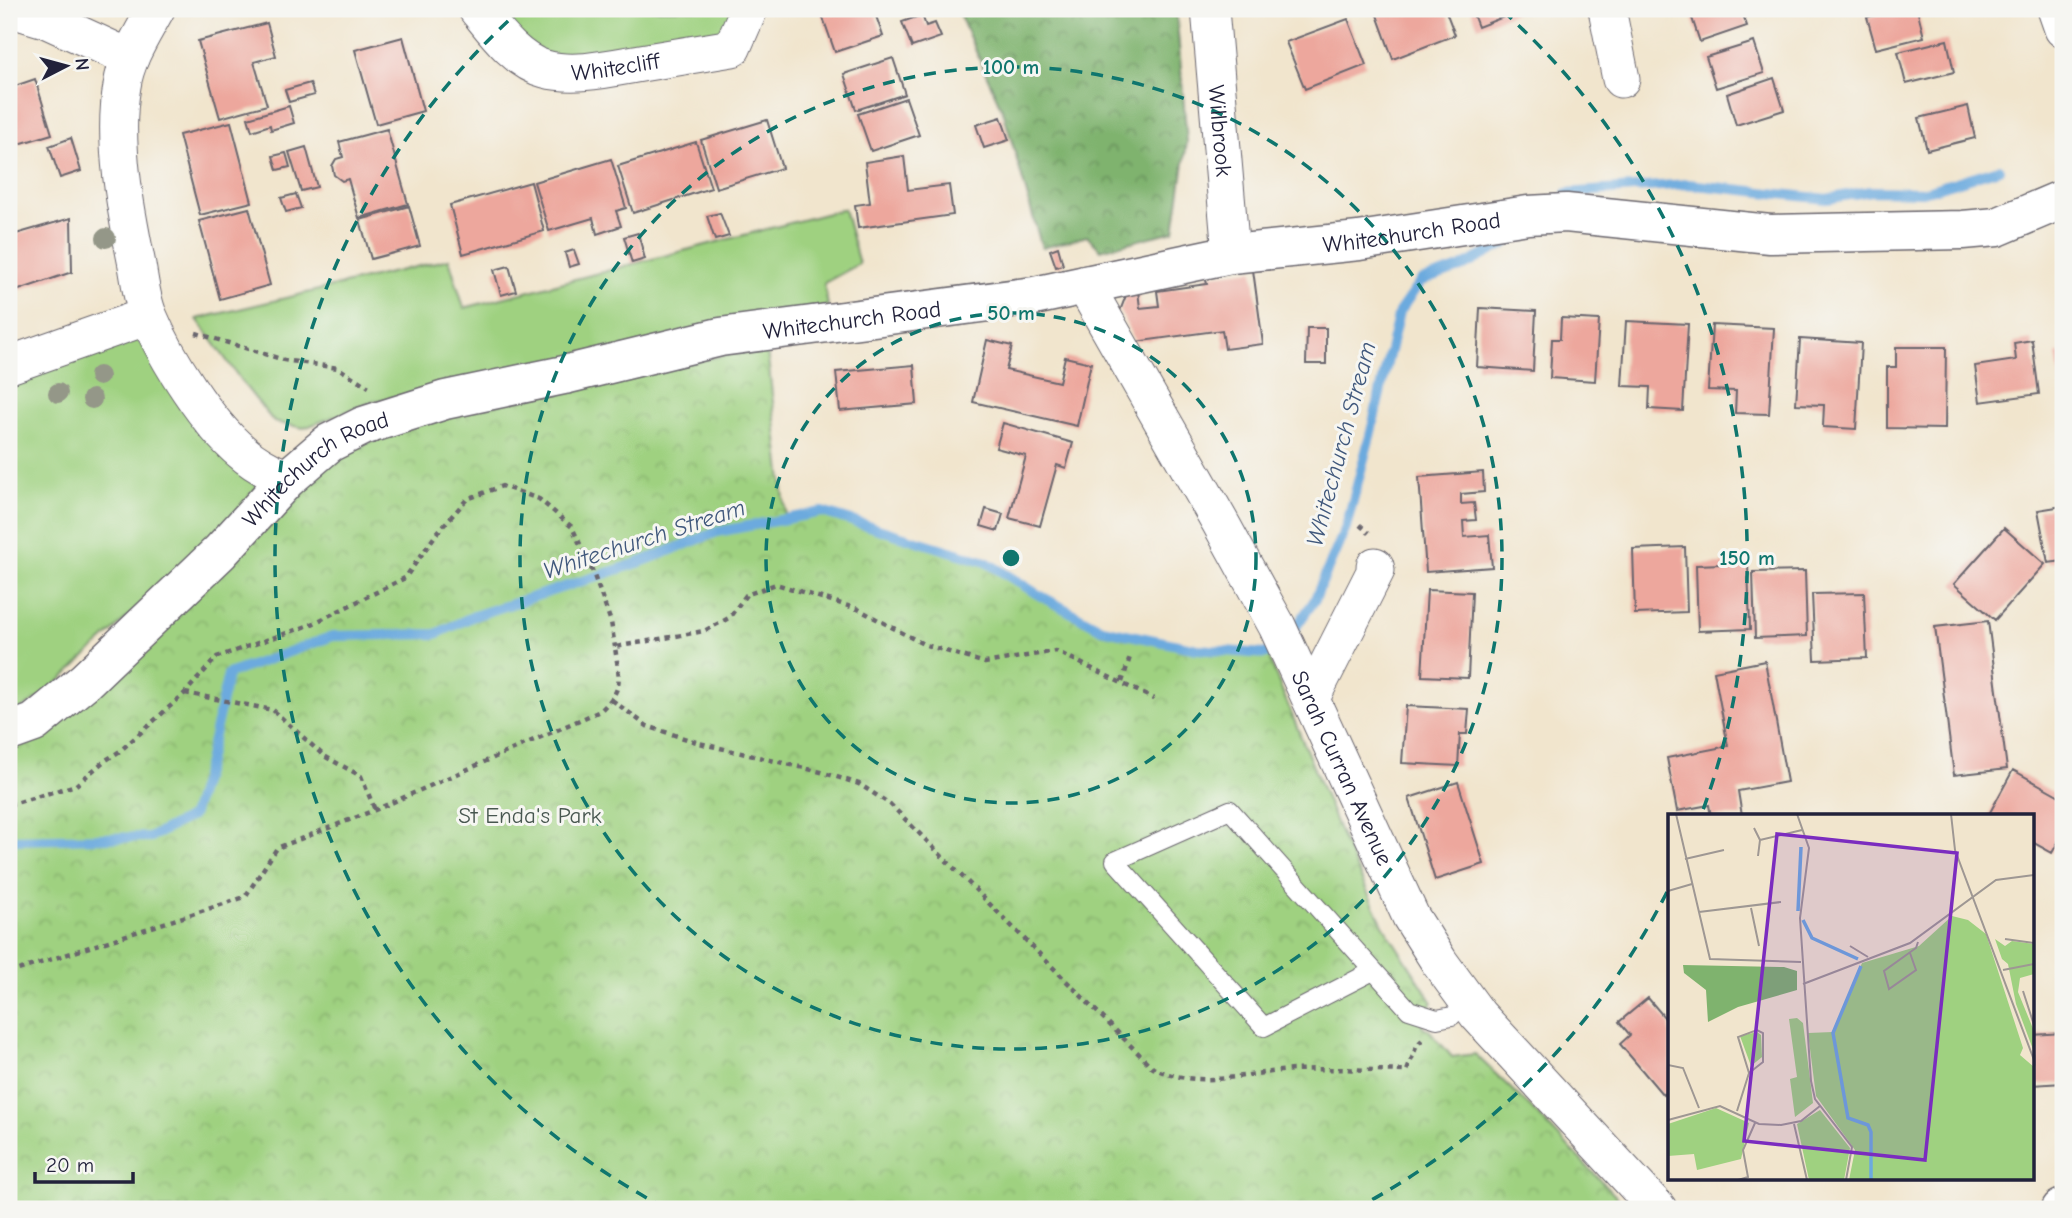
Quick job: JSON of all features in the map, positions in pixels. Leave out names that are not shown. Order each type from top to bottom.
[{"type":"street","points":[[12,9],[45,19],[130,58]]},
{"type":"street","points":[[156,9],[130,58],[122,84],[120,147],[130,232],[148,316],[174,364],[214,422],[240,452],[264,469],[287,479]]},
{"type":"street","name":"Whitecliff","points":[[477,9],[505,43],[525,58],[543,69],[570,71],[597,70],[732,48],[750,9]]},
{"type":"street","name":"Willbrook","points":[[1210,9],[1231,254]]},
{"type":"street","points":[[1607,9],[1621,79]]},
{"type":"street","points":[[2056,9],[2063,29]]},
{"type":"street","name":"Whitechurch Road","points":[[9,732],[34,723],[85,681],[220,552],[287,479],[328,443],[345,433],[445,400],[564,375],[720,337],[1034,296],[1231,254],[1359,241],[1528,215],[1566,213],[1770,234],[1963,230],[1997,227],[2063,199]]},
{"type":"street","name":"Sarah Curran Avenue","points":[[1086,284],[1220,522],[1285,644],[1411,917],[1478,1015],[1658,1209]]},
{"type":"street","points":[[9,365],[148,316]]},
{"type":"street","points":[[1311,698],[1376,570],[1375,566]]},
{"type":"lane","points":[[1373,971],[1264,1027],[1115,861],[1230,810],[1409,1010],[1437,1019],[1452,1016]]},
{"type":"path","points":[[188,331],[284,360],[338,368],[379,390]]},
{"type":"path","points":[[9,805],[76,786],[185,693],[217,657],[310,625],[405,578],[437,533],[467,499],[502,486],[539,499],[572,527],[592,570],[611,622],[620,680],[615,697],[600,711],[375,810],[277,848],[245,897],[9,973]]},
{"type":"path","points":[[615,647],[704,631],[729,618],[746,595],[776,584],[858,609],[923,644],[985,663],[1056,651],[1154,699]]},
{"type":"path","points":[[1122,682],[1130,657]]},
{"type":"path","points":[[185,693],[273,710],[324,756],[361,776],[375,810]]},
{"type":"path","points":[[612,700],[647,726],[699,743],[821,772],[859,784],[890,804],[1153,1068],[1168,1075],[1191,1080],[1295,1070],[1407,1071],[1417,1045],[1424,1039]]},
{"type":"green space","points":[[507,9],[736,9],[721,37],[574,59],[544,53],[508,27]]},
{"type":"green space","points":[[957,9],[1176,9],[1187,142],[1174,231],[1101,250],[1087,236],[1042,248],[1004,114]]},
{"type":"green space","points":[[844,209],[859,264],[824,283],[828,306],[375,401],[304,428],[274,422],[197,319],[449,259],[464,308]]},
{"type":"green space","points":[[137,334],[259,483],[247,505],[46,694],[9,716],[9,380]]},
{"type":"green space","name":"St Enda's Park","points":[[767,350],[786,517],[822,512],[986,562],[1101,633],[1195,652],[1263,657],[1273,652],[1270,661],[1343,840],[1383,925],[1432,1001],[1422,1026],[1429,1030],[1452,1057],[1475,1054],[1628,1209],[9,1209],[9,748],[319,465],[412,423],[729,354]]},
{"type":"building","points":[[820,9],[894,9],[876,16],[883,36],[835,52]]},
{"type":"building","points":[[1384,9],[1445,9],[1455,35],[1393,59],[1376,12]]},
{"type":"building","points":[[1471,9],[1524,9],[1478,27]]},
{"type":"building","points":[[1689,9],[1741,9],[1747,26],[1700,42]]},
{"type":"building","points":[[1901,9],[1917,9],[1924,37],[1876,49],[1867,17]]},
{"type":"building","points":[[922,15],[926,26],[935,23],[941,37],[912,47],[902,22]]},
{"type":"building","points":[[1348,19],[1366,65],[1305,89],[1286,42]]},
{"type":"building","points":[[267,23],[276,56],[254,62],[267,105],[220,118],[198,41]]},
{"type":"building","points":[[403,37],[423,111],[376,124],[355,50]]},
{"type":"building","points":[[1947,40],[1954,72],[1906,84],[1898,52]]},
{"type":"building","points":[[1754,42],[1764,73],[1716,88],[1706,57]]},
{"type":"building","points":[[893,58],[905,94],[856,110],[844,74]]},
{"type":"building","points":[[1774,78],[1784,110],[1736,125],[1727,94]]},
{"type":"building","points":[[35,79],[52,134],[9,147],[9,88]]},
{"type":"building","points":[[310,83],[314,95],[289,102],[285,90]]},
{"type":"building","points":[[906,98],[919,135],[871,151],[858,114]]},
{"type":"building","points":[[289,106],[294,123],[271,130],[270,125],[252,131],[248,118]]},
{"type":"building","points":[[1968,106],[1975,138],[1927,150],[1919,118]]},
{"type":"building","points":[[1001,117],[1009,140],[984,148],[976,125]]},
{"type":"building","points":[[767,120],[782,168],[716,188],[701,140]]},
{"type":"building","points":[[231,122],[252,202],[200,215],[179,135]]},
{"type":"building","points":[[387,129],[408,204],[359,218],[348,179],[342,181],[334,175],[332,166],[336,159],[343,157],[339,142]]},
{"type":"building","points":[[71,138],[81,171],[60,178],[49,146]]},
{"type":"building","points":[[696,142],[711,188],[633,213],[618,166]]},
{"type":"building","points":[[306,147],[317,187],[301,191],[289,152]]},
{"type":"building","points":[[286,153],[290,167],[277,170],[273,156]]},
{"type":"building","points":[[904,156],[908,190],[949,185],[953,215],[858,228],[855,205],[870,203],[865,162]]},
{"type":"building","points":[[611,159],[626,208],[616,211],[621,226],[597,234],[593,218],[549,231],[534,182]]},
{"type":"building","points":[[531,182],[544,231],[463,254],[450,205]]},
{"type":"building","points":[[296,194],[301,208],[286,212],[281,198]]},
{"type":"building","points":[[409,206],[420,246],[371,259],[360,220]]},
{"type":"building","points":[[249,208],[270,285],[220,299],[199,221]]},
{"type":"building","points":[[720,213],[729,236],[715,240],[707,216]]},
{"type":"building","points":[[71,218],[72,272],[16,291],[9,272],[9,236]]},
{"type":"building","points":[[638,233],[645,259],[632,263],[624,237]]},
{"type":"building","points":[[1058,247],[1063,265],[1056,267],[1050,250]]},
{"type":"building","points":[[574,250],[579,264],[569,267],[565,253]]},
{"type":"building","points":[[509,266],[516,291],[501,295],[494,270]]},
{"type":"building","points":[[1253,270],[1263,344],[1225,349],[1222,330],[1135,342],[1120,311],[1127,293],[1138,291],[1140,308],[1159,306],[1157,291],[1207,284],[1205,276]]},
{"type":"building","points":[[1480,308],[1536,311],[1533,371],[1477,367]]},
{"type":"building","points":[[1561,318],[1599,320],[1595,381],[1550,378],[1552,339],[1560,339]]},
{"type":"building","points":[[1626,321],[1688,324],[1683,411],[1649,409],[1650,387],[1622,386]]},
{"type":"building","points":[[1712,325],[1774,328],[1769,414],[1735,413],[1736,391],[1708,390]]},
{"type":"building","points":[[1307,328],[1326,328],[1326,364],[1306,364]]},
{"type":"building","points":[[1800,339],[1861,343],[1856,429],[1823,427],[1824,405],[1796,404]]},
{"type":"building","points":[[987,340],[1012,346],[1006,370],[1059,382],[1065,357],[1091,363],[1077,426],[973,402]]},
{"type":"building","points":[[2032,340],[2039,394],[1980,402],[1975,366],[2016,360],[2014,343]]},
{"type":"building","points":[[1896,347],[1946,347],[1945,429],[1887,428],[1887,367],[1896,367]]},
{"type":"building","points":[[2063,353],[2063,393],[2062,393],[2056,354]]},
{"type":"building","points":[[914,365],[917,404],[840,411],[836,372]]},
{"type":"building","points":[[1003,423],[1073,443],[1066,468],[1057,465],[1040,526],[1009,518],[1026,456],[996,448]]},
{"type":"building","points":[[1483,472],[1484,492],[1461,494],[1461,504],[1474,503],[1476,520],[1463,521],[1464,537],[1489,535],[1492,567],[1426,572],[1419,477]]},
{"type":"building","points":[[2063,506],[2063,561],[2048,563],[2038,510]]},
{"type":"building","points":[[986,509],[1003,514],[998,531],[981,526]]},
{"type":"building","points":[[2004,528],[2045,564],[1995,620],[1954,584]]},
{"type":"building","points":[[1685,547],[1687,612],[1635,614],[1633,549]]},
{"type":"building","points":[[1748,563],[1750,629],[1698,631],[1696,565]]},
{"type":"building","points":[[1805,571],[1807,636],[1755,638],[1753,572]]},
{"type":"building","points":[[1427,590],[1472,592],[1468,678],[1422,676]]},
{"type":"building","points":[[1864,593],[1867,658],[1815,660],[1812,594]]},
{"type":"building","points":[[1988,621],[2007,769],[1954,775],[1935,627]]},
{"type":"building","points":[[1765,661],[1787,782],[1738,791],[1742,814],[1711,814],[1709,805],[1677,811],[1667,758],[1728,746],[1714,671]]},
{"type":"building","points":[[1406,706],[1469,709],[1467,734],[1460,734],[1458,766],[1402,763]]},
{"type":"building","points":[[2013,770],[2063,798],[2063,833],[2052,853],[2034,843],[2034,814],[1989,814]]},
{"type":"building","points":[[1458,782],[1484,864],[1435,880],[1409,798]]},
{"type":"building","points":[[1648,998],[1668,1022],[1668,1091],[1663,1095],[1620,1044],[1630,1035],[1619,1022]]},
{"type":"building","points":[[2063,1033],[2063,1083],[2034,1085],[2034,1035]]},
{"type":"waterway","name":"Whitechurch Stream","points":[[1567,193],[1687,184],[1827,199],[1870,191],[1923,192],[1999,169]]},
{"type":"waterway","name":"Whitechurch Stream","points":[[1291,634],[1314,601],[1346,527],[1399,312],[1421,281],[1460,268],[1508,242],[1524,230]]},
{"type":"waterway","name":"Whitechurch Stream","points":[[9,840],[151,837],[192,816],[207,766],[228,674],[333,636],[436,634],[474,616],[638,563],[717,532],[822,512],[986,562],[1102,629],[1197,649],[1264,654],[1279,647]]}]
